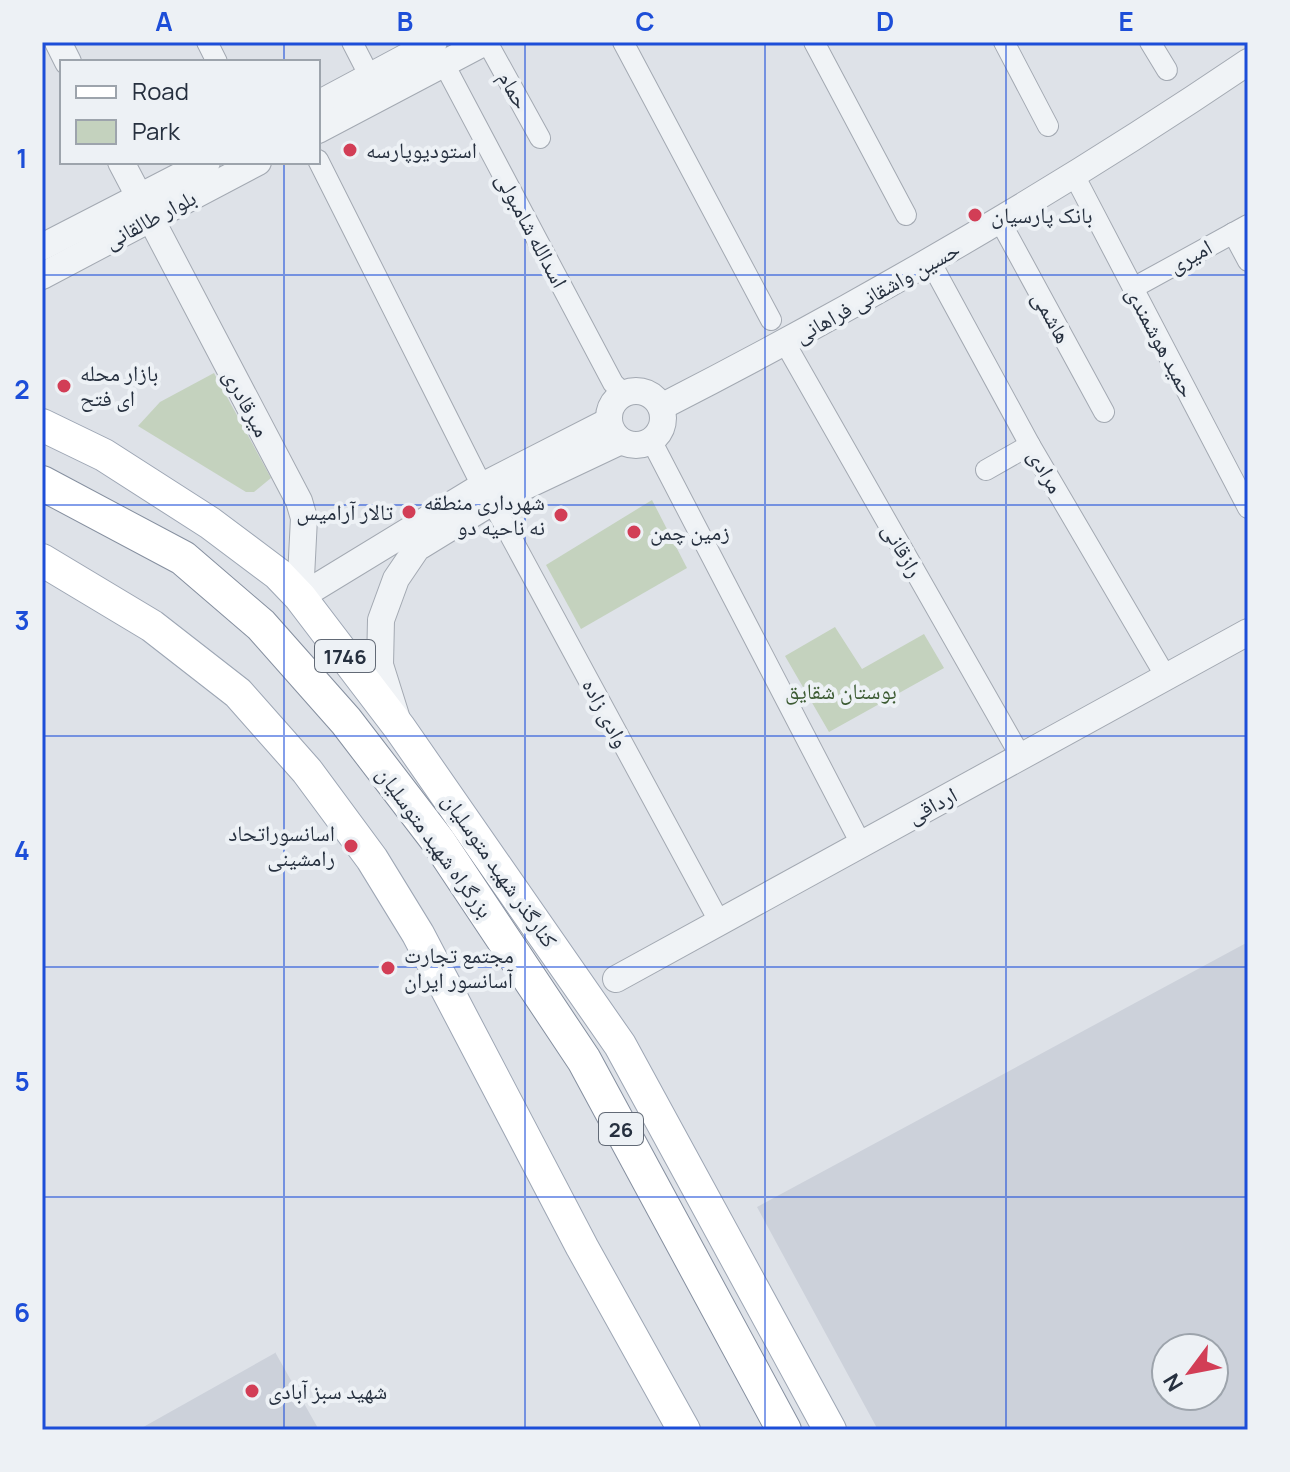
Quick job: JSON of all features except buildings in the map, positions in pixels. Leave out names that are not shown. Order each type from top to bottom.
[{"type":"highway","name":"بزرگراه شهید متوسلیان","points":[[42,483],[183,558],[261,625],[346,721],[438,841],[584,1060],[784,1430]]},
{"type":"main road","name":"کنارگذر شهید متوسلیان","points":[[42,425],[104,455],[210,523],[278,574],[300,597],[399,727],[620,1045],[830,1430]]},
{"type":"main road","points":[[42,560],[152,626],[238,693],[307,771],[372,859],[418,934],[582,1247],[684,1430]]},
{"type":"street","points":[[58,42],[67,60]]},
{"type":"street","points":[[207,42],[216,60]]},
{"type":"street","points":[[352,42],[370,77]]},
{"type":"street","points":[[320,103],[370,77],[439,53],[486,42]]},
{"type":"street","name":"حمام","points":[[486,42],[540,138]]},
{"type":"street","points":[[623,42],[771,320]]},
{"type":"street","points":[[814,42],[906,215]]},
{"type":"street","points":[[1004,42],[1048,126]]},
{"type":"street","points":[[1150,42],[1167,70]]},
{"type":"street","points":[[320,129],[439,53]]},
{"type":"street","name":"اسدالله شامبولی","points":[[439,53],[613,383],[623,393]]},
{"type":"street","name":"حسین واشقانی فراهانی","points":[[661,407],[931,263],[1248,62]]},
{"type":"street","name":"میرقادری","points":[[122,164],[299,501],[304,518],[300,597]]},
{"type":"street","name":"بلوار طالقانی","points":[[42,276],[145,208],[204,164]]},
{"type":"street","name":"بلوار طالقانی","points":[[42,247],[253,164]]},
{"type":"street","name":"وادی زاده","points":[[320,164],[487,494],[720,923]]},
{"type":"street","name":"حمید هوشمندی","points":[[1074,175],[1248,508]]},
{"type":"street","name":"هاشمی","points":[[1000,221],[1104,412]]},
{"type":"street","points":[[1240,229],[1248,261]]},
{"type":"street","name":"امیری","points":[[1133,288],[1240,229]]},
{"type":"street","name":"مرادی","points":[[931,263],[1030,445],[1166,677]]},
{"type":"street","name":"رازقانی","points":[[785,343],[1021,757]]},
{"type":"street","points":[[645,392],[652,395],[661,407],[662,425],[651,440],[636,445],[615,431],[612,405],[623,393],[645,392]]},
{"type":"street","points":[[300,597],[487,494],[615,431]]},
{"type":"street","points":[[651,440],[861,844]]},
{"type":"street","points":[[986,470],[1030,445]]},
{"type":"street","points":[[399,727],[380,665],[379,641],[386,601],[396,579],[417,548],[487,494]]},
{"type":"street","name":"ارداقی","points":[[616,979],[1248,632]]},
{"type":"shaded area","points":[[1248,942],[1248,1430],[878,1430],[757,1207]]},
{"type":"shaded area","name":"شهید سبز آبادی","points":[[275,1353],[319,1430],[138,1430]]},
{"type":"green space","points":[[214,373],[271,478],[254,492],[246,492],[138,426],[160,402]]},
{"type":"green space","name":"زمین چمن","points":[[652,500],[687,568],[581,629],[546,565]]},
{"type":"green space","name":"بوستان شقایق","points":[[835,627],[862,669],[924,634],[944,668],[829,732],[785,656]]},
{"type":"place","name":"استودیوپارسه","points":[[350,150]]},
{"type":"place","name":"بانک پارسیان","points":[[975,215]]},
{"type":"place","name":"بازار محله ای فتح","points":[[64,386]]},
{"type":"place","name":"تالار آرامیس","points":[[409,512]]},
{"type":"place","name":"شهرداری منطقه نه ناحیه دو","points":[[561,515]]},
{"type":"place","name":"زمین چمن","points":[[634,532]]},
{"type":"place","name":"اسانسوراتحاد رامشینی","points":[[351,846]]},
{"type":"place","name":"مجتمع تجارت آسانسور ایران","points":[[388,968]]},
{"type":"place","name":"شهید سبز آبادی","points":[[252,1391]]}]
